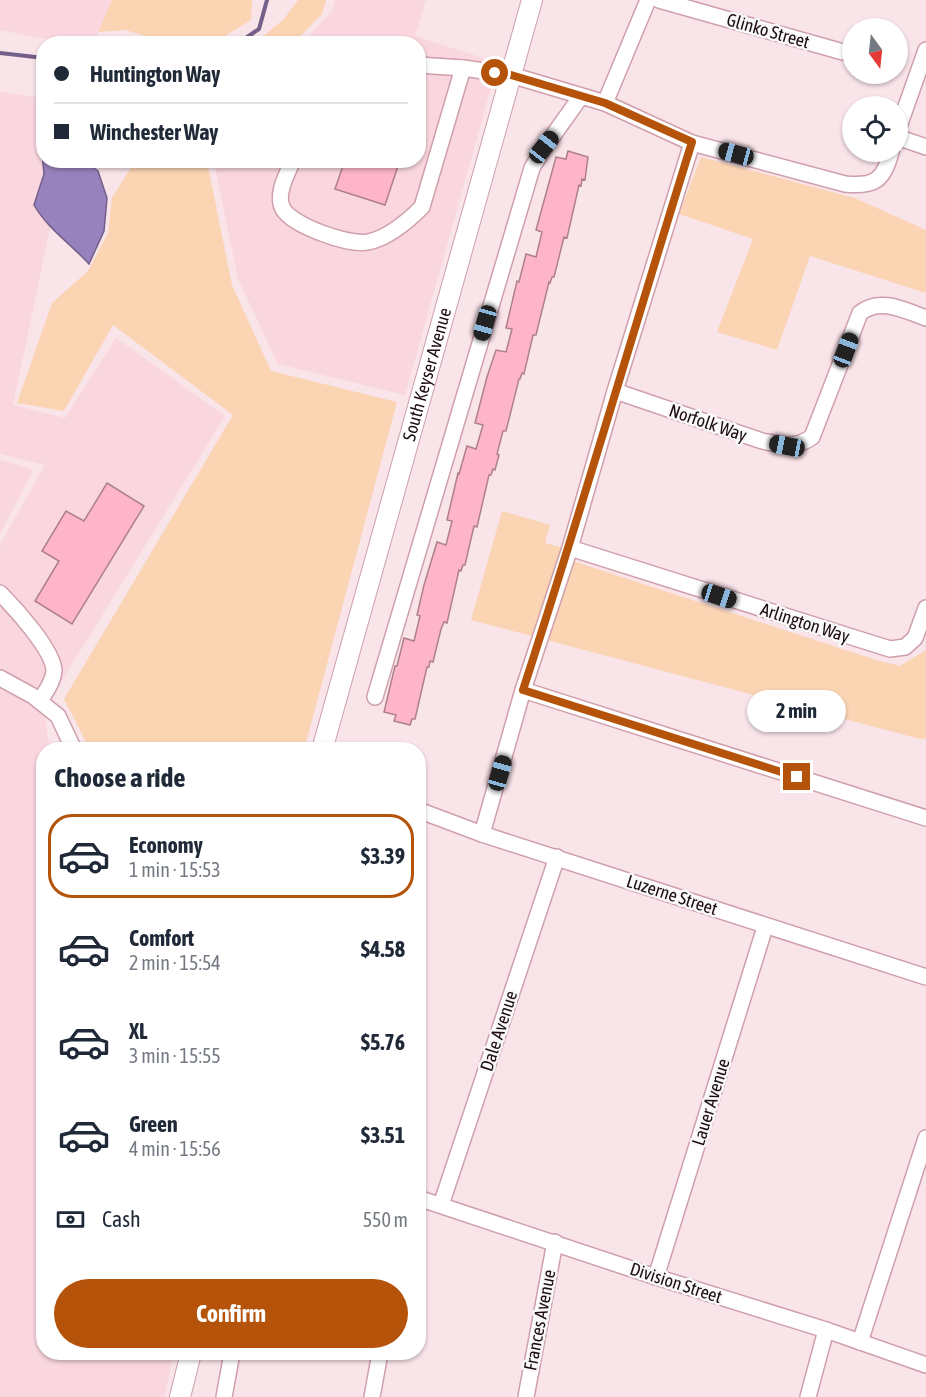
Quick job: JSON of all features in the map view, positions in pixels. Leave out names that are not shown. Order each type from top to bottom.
[{"type":"main road","name":"South Keyser Avenue","points":[[324,742],[532,0]]},
{"type":"main road","points":[[180,1397],[189,1360]]},
{"type":"street","points":[[605,103],[648,0]]},
{"type":"street","name":"Glinko Street","points":[[659,0],[842,52]]},
{"type":"street","points":[[908,101],[926,50]]},
{"type":"street","points":[[426,66],[511,75],[605,103],[692,142],[845,184],[862,185],[874,182],[881,177],[888,162]]},
{"type":"street","points":[[290,168],[280,193],[282,208],[289,216],[315,231],[361,243],[382,237],[409,220],[422,207],[463,68]]},
{"type":"street","points":[[375,697],[532,168],[544,147],[581,96]]},
{"type":"street","points":[[908,141],[926,147]]},
{"type":"street","points":[[482,834],[523,690],[570,548],[615,391],[692,142]]},
{"type":"street","name":"Norfolk Way","points":[[615,391],[762,441],[787,446],[801,445],[812,438],[860,314],[869,306],[880,305],[902,309],[926,318]]},
{"type":"street","name":"Arlington Way","points":[[570,548],[890,649],[905,648],[915,638],[926,608]]},
{"type":"street","points":[[0,593],[44,645],[54,669],[52,682],[40,701]]},
{"type":"street","points":[[0,678],[40,701],[58,716],[70,742]]},
{"type":"street","points":[[523,690],[926,818]]},
{"type":"street","name":"Luzerne Street","points":[[426,813],[482,834],[765,927],[926,977]]},
{"type":"street","name":"Dale Avenue","points":[[429,1201],[557,857]]},
{"type":"street","name":"Lauer Avenue","points":[[656,1277],[765,927]]},
{"type":"street","points":[[860,1342],[926,1138]]},
{"type":"street","name":"Division Street","points":[[429,1201],[656,1277],[826,1330],[926,1365]]},
{"type":"street","name":"Frances Avenue","points":[[526,1397],[555,1242]]},
{"type":"street","points":[[808,1397],[826,1330]]},
{"type":"street","points":[[224,1397],[231,1360]]},
{"type":"street","points":[[372,1397],[379,1360]]},
{"type":"shaded area","points":[[0,0],[112,0],[96,36],[36,37],[0,30]]},
{"type":"shaded area","points":[[112,0],[252,0],[251,20],[225,36],[146,36],[125,30],[98,32]]},
{"type":"shaded area","points":[[298,0],[326,0],[322,14],[301,36],[263,36],[284,19]]},
{"type":"shaded area","points":[[335,0],[426,0],[415,36],[309,36],[332,11]]},
{"type":"shaded area","points":[[426,40],[498,63],[405,395],[278,364],[238,279],[215,168],[426,168]]},
{"type":"shaded area","points":[[0,92],[36,97],[36,168],[63,168],[13,405],[65,418],[116,338],[225,416],[56,690],[39,681],[49,742],[36,742],[36,1360],[172,1360],[164,1397],[0,1397],[0,545],[45,465],[0,454]]},
{"type":"shaded area","points":[[701,157],[855,198],[926,230],[926,293],[810,256],[777,350],[717,332],[753,239],[679,214]]},
{"type":"shaded area","points":[[43,168],[94,168],[98,171],[107,198],[104,231],[89,264],[52,229],[34,205],[44,174]]},
{"type":"shaded area","points":[[131,168],[208,168],[232,285],[271,371],[397,402],[306,742],[86,742],[64,699],[233,415],[113,325],[64,411],[17,403],[52,303],[88,271],[108,233],[112,198]]},
{"type":"shaded area","points":[[0,460],[33,470],[0,534]]},
{"type":"shaded area","points":[[502,511],[550,525],[545,543],[563,548],[573,561],[900,666],[926,650],[926,738],[920,739],[471,620]]},
{"type":"building","points":[[568,151],[588,157],[585,180],[582,179],[581,186],[579,185],[567,238],[564,237],[554,277],[549,282],[536,335],[533,335],[524,374],[522,373],[519,379],[506,431],[503,431],[495,470],[493,469],[489,475],[477,527],[474,526],[465,565],[461,571],[459,570],[447,623],[444,622],[441,629],[433,662],[430,661],[427,667],[415,719],[412,719],[410,725],[394,721],[396,715],[384,712],[395,666],[397,666],[404,638],[414,641],[420,616],[417,615],[437,542],[446,545],[452,521],[447,520],[458,473],[467,446],[476,449],[483,425],[475,423],[487,377],[496,350],[506,352],[512,329],[506,328],[517,281],[519,282],[526,254],[536,257],[542,232],[536,230],[556,157],[566,159]]},
{"type":"building","points":[[342,168],[397,168],[385,205],[335,189]]},
{"type":"building","points":[[107,483],[144,506],[72,624],[35,601],[59,561],[42,551],[66,511],[84,521]]},
{"type":"waterway","points":[[249,36],[259,29],[267,0]]},
{"type":"waterway","points":[[0,53],[36,57]]},
{"type":"route","points":[[495,73],[511,75],[605,103],[692,142],[615,391],[570,548],[523,690],[797,777]]}]
